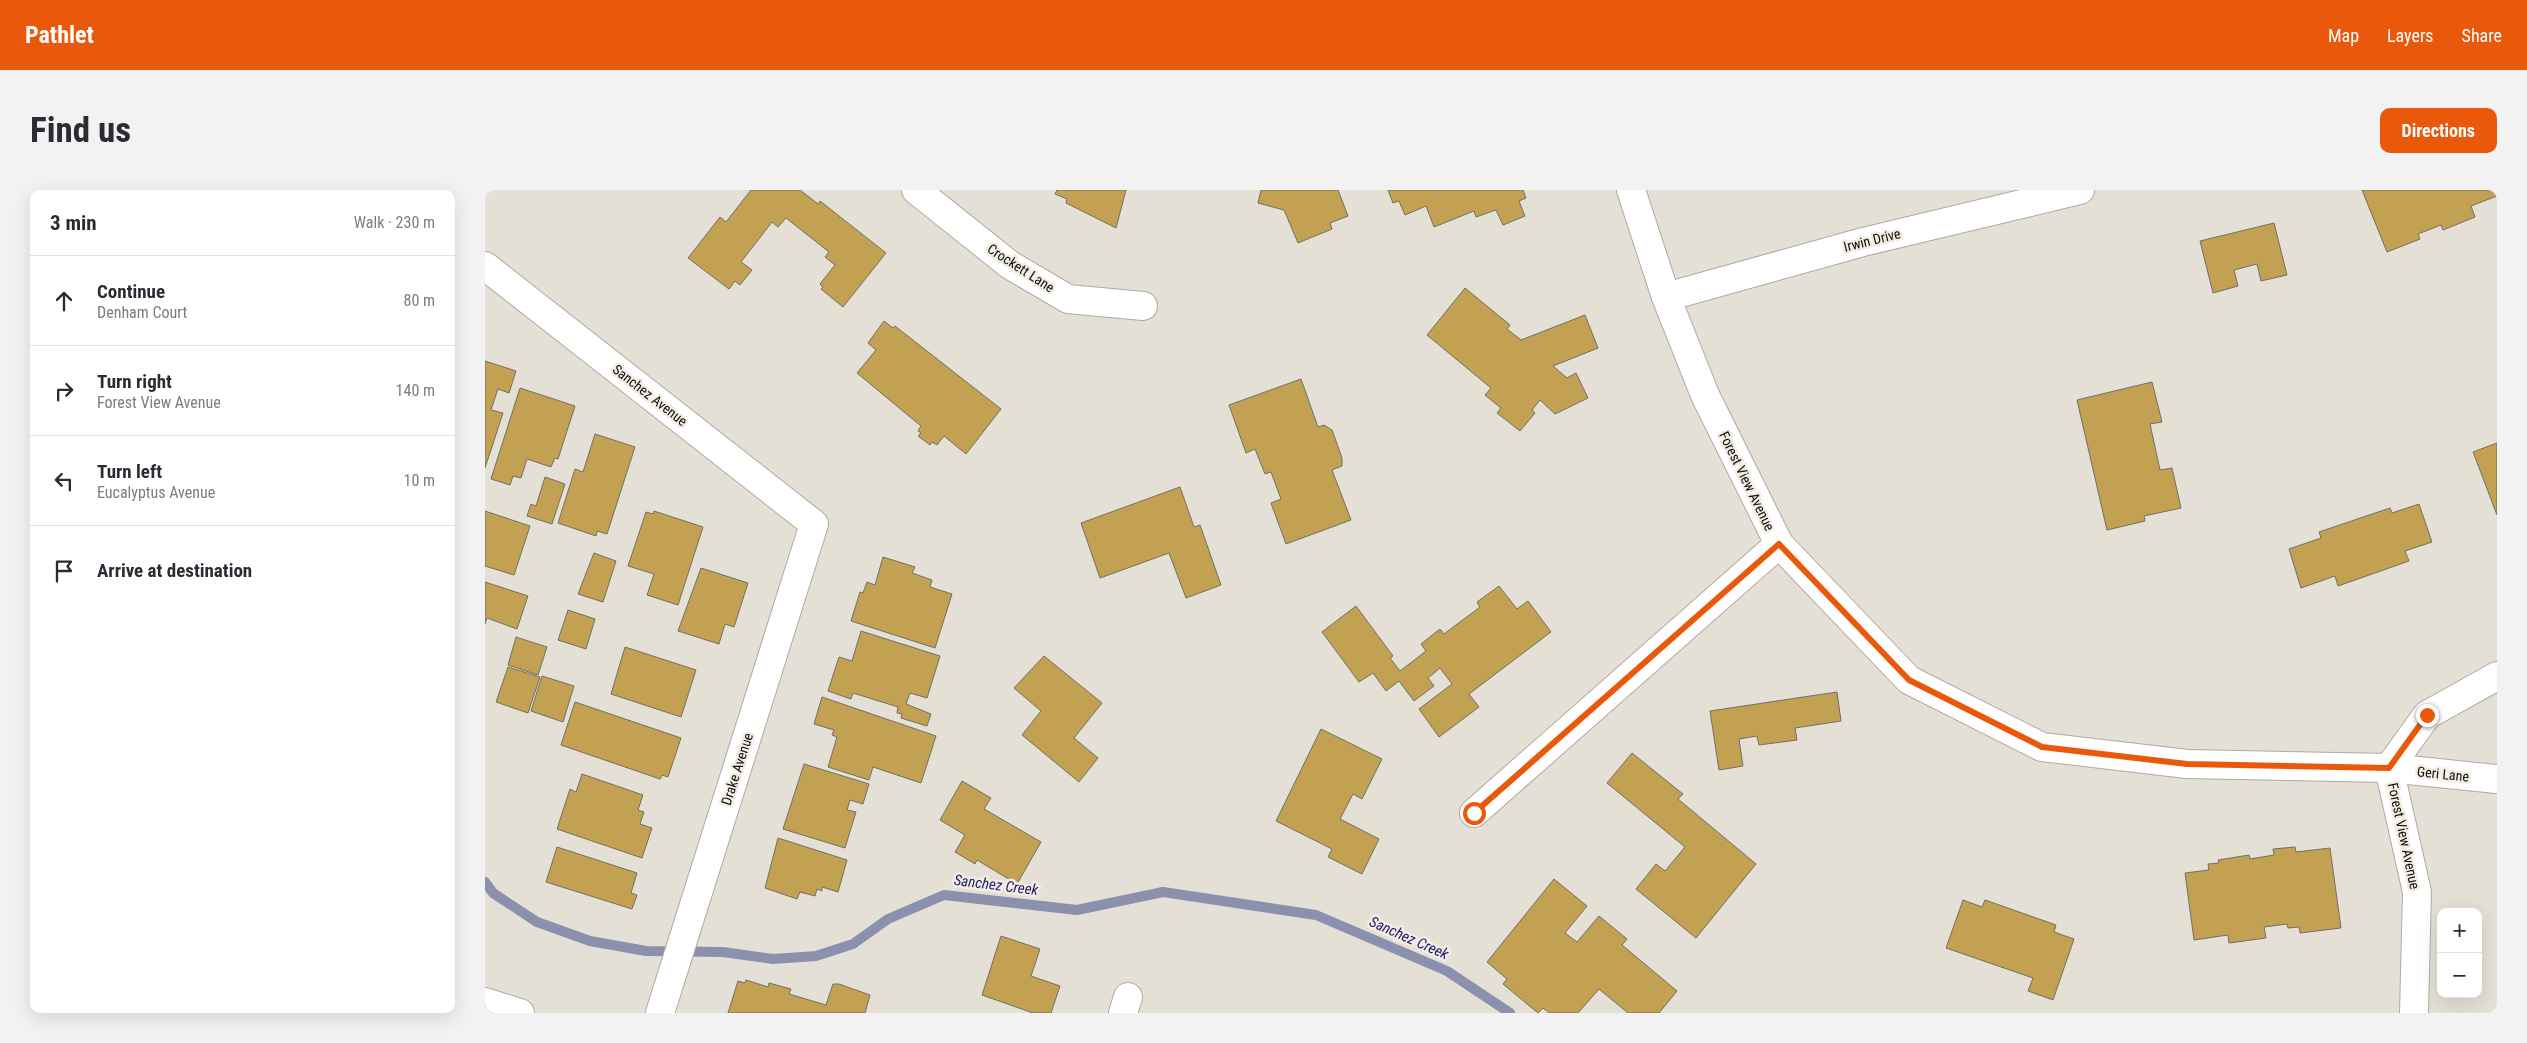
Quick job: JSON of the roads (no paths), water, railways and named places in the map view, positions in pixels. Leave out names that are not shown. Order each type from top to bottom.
[{"type":"street","name":"Crockett Lane","points":[[916,190],[1010,265],[1068,298],[1143,306]]},
{"type":"street","name":"Forest View Avenue","points":[[1631,190],[1666,297],[1705,395],[1779,544],[1909,680],[2042,747],[2187,764],[2389,768],[2417,892],[2414,1013]]},
{"type":"street","name":"Irwin Drive","points":[[1666,297],[1863,242],[2080,190]]},
{"type":"street","name":"Sanchez Avenue","points":[[485,266],[815,524]]},
{"type":"street","name":"Drake Avenue","points":[[660,1013],[815,524]]},
{"type":"street","points":[[1474,813],[1779,544]]},
{"type":"street","points":[[2389,768],[2427,715],[2497,676]]},
{"type":"street","name":"Geri Lane","points":[[2389,768],[2497,779]]},
{"type":"street","points":[[485,1002],[520,1013]]},
{"type":"waterway","name":"Sanchez Creek","points":[[485,882],[493,893],[537,922],[590,941],[646,951],[723,952],[773,959],[816,956],[853,944],[888,919],[944,895],[1077,910],[1163,892],[1316,915],[1447,971],[1510,1013]]}]
